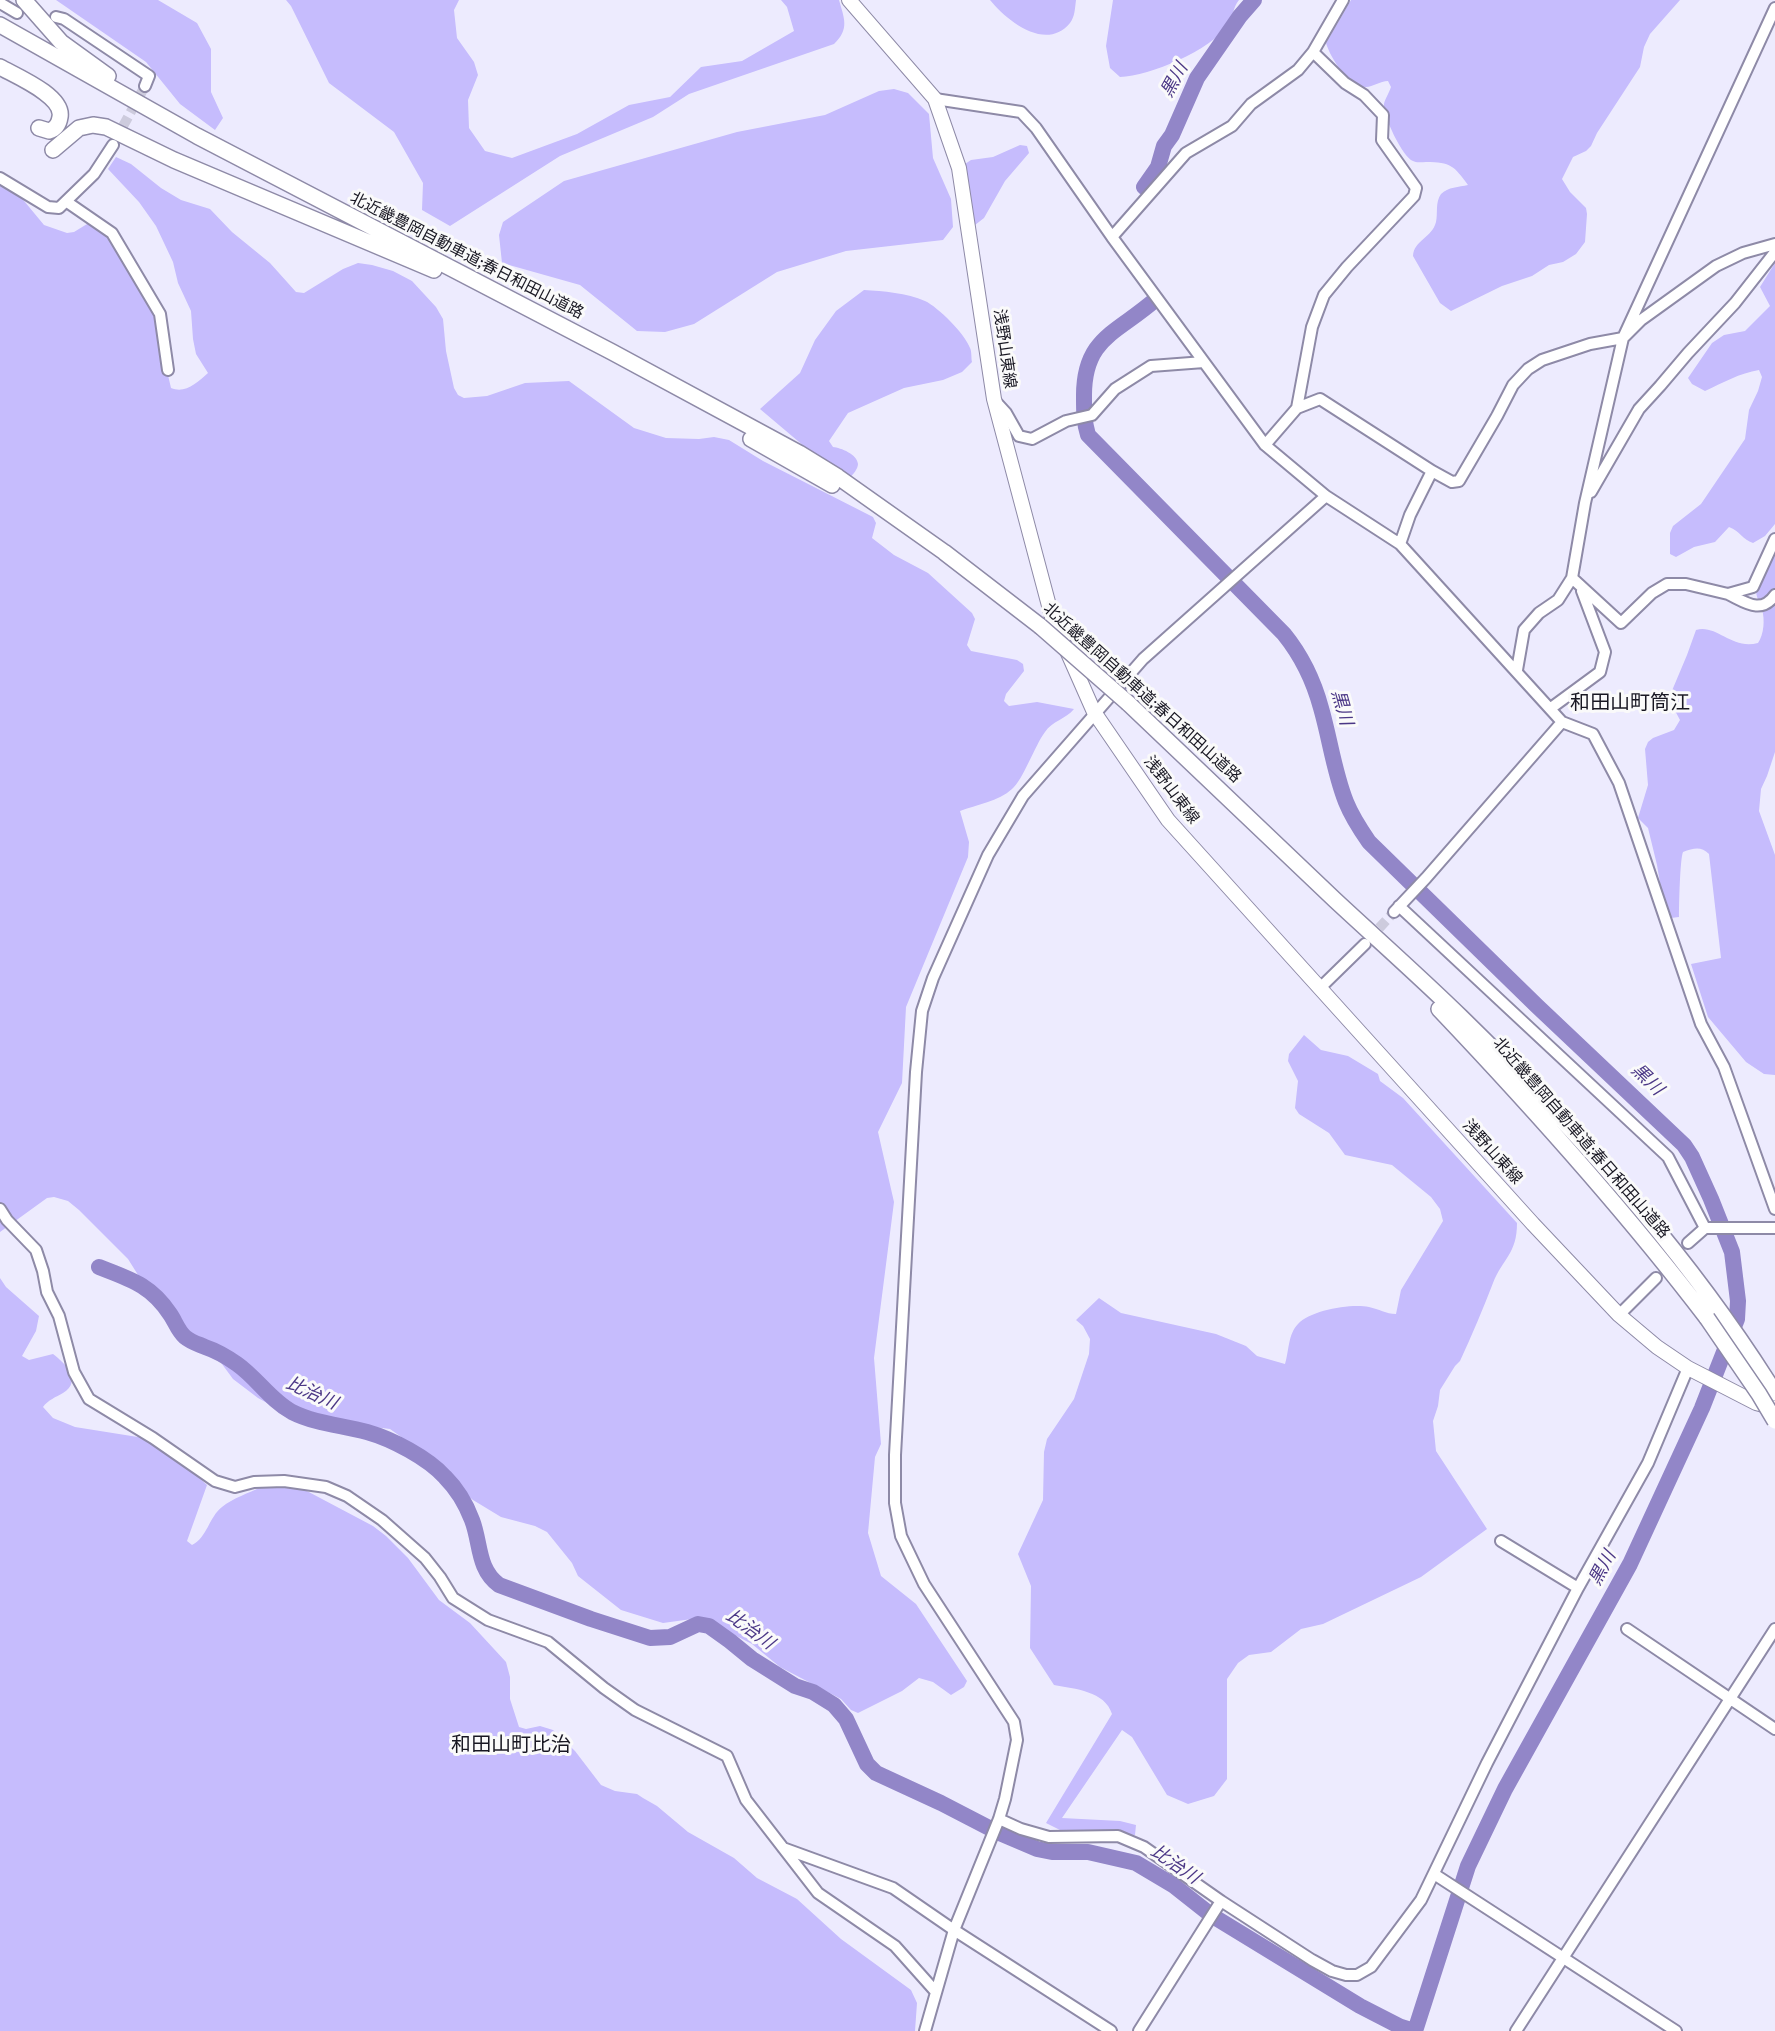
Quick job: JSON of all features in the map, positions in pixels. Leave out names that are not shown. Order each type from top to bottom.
[{"type":"highway","points":[[20,6],[96,69],[222,149]]},
{"type":"highway","name":"北近畿豊岡自動車道;春日和田山道路","points":[[0,26],[222,149],[612,352],[799,453],[838,477],[981,580],[1040,626],[1128,703],[1335,900],[1406,964],[1514,1069],[1614,1179],[1703,1289],[1775,1393]]},
{"type":"highway","name":"北近畿豊岡自動車道;春日和田山道路","points":[[0,32],[240,166],[608,358],[910,529]]},
{"type":"highway","points":[[0,67],[56,100],[61,111],[56,127],[49,131],[39,128]]},
{"type":"highway","points":[[53,150],[79,128],[93,124],[106,127],[174,160],[462,282]]},
{"type":"highway","name":"北近畿豊岡自動車道;春日和田山道路","points":[[1335,900],[1550,1129],[1644,1237],[1707,1317],[1775,1421]]},
{"type":"main road","name":"浅野山東線","points":[[849,0],[935,99],[959,168],[994,399],[1052,617],[1094,712],[1168,820],[1533,1224],[1619,1315],[1657,1347],[1688,1368],[1756,1403],[1775,1408]]},
{"type":"street","points":[[1112,237],[1186,153],[1232,126],[1251,104],[1298,69],[1313,52],[1343,0]]},
{"type":"street","points":[[0,3],[20,6]]},
{"type":"street","points":[[1517,670],[1524,630],[1539,613],[1558,600],[1572,578],[1585,503],[1623,338],[1775,8]]},
{"type":"street","points":[[56,17],[64,19],[149,76],[145,86]]},
{"type":"street","points":[[1297,408],[1312,327],[1324,295],[1347,267],[1414,196],[1416,188],[1382,140],[1383,115],[1364,95],[1345,82],[1313,52]]},
{"type":"street","points":[[935,99],[1021,112],[1036,128],[1112,237],[1265,445],[1326,496],[1400,544],[1562,722],[1593,734],[1619,783],[1701,1024],[1724,1068],[1775,1209]]},
{"type":"street","points":[[0,178],[48,207],[59,208],[94,174],[113,145]]},
{"type":"street","points":[[67,202],[112,233],[159,314],[168,370]]},
{"type":"street","points":[[1265,445],[1297,408],[1320,399],[1432,471],[1452,482],[1459,481],[1513,385],[1528,369],[1542,360],[1590,344],[1623,338],[1641,320],[1716,266],[1743,254],[1775,244]]},
{"type":"street","points":[[1585,503],[1639,409],[1735,303],[1775,252]]},
{"type":"street","points":[[994,399],[1006,412],[1019,436],[1032,439],[1066,421],[1092,415],[1115,389],[1150,366],[1204,362]]},
{"type":"street","points":[[1400,544],[1410,515],[1432,471]]},
{"type":"street","points":[[925,2031],[954,1930],[999,1819],[1017,1740],[1014,1722],[924,1584],[902,1536],[895,1503],[895,1466],[916,1072],[922,1011],[933,978],[988,855],[1023,796],[1094,712],[1143,659],[1326,496]]},
{"type":"street","points":[[1728,594],[1753,587],[1775,539]]},
{"type":"street","points":[[1572,578],[1621,623],[1652,593],[1667,584],[1686,584],[1728,594],[1753,606],[1769,604],[1775,596]]},
{"type":"street","points":[[1551,708],[1600,672],[1605,651],[1581,588]]},
{"type":"street","points":[[1562,722],[1426,878],[1396,909],[1668,1157],[1705,1228]]},
{"type":"street","points":[[1321,987],[1365,944]]},
{"type":"street","points":[[0,1209],[36,1250],[47,1292],[59,1316],[74,1372],[89,1399],[153,1438],[215,1481],[235,1487],[254,1482],[284,1481],[326,1487],[347,1496],[382,1520],[424,1558],[440,1577],[453,1598],[488,1620],[548,1642],[635,1710],[727,1756],[746,1800],[818,1893],[895,1946],[936,1992]]},
{"type":"street","points":[[1688,1243],[1705,1228],[1775,1228]]},
{"type":"street","points":[[1619,1315],[1656,1278]]},
{"type":"street","points":[[999,1819],[1049,1837],[1118,1836],[1144,1846],[1221,1901],[1312,1960],[1346,1975],[1357,1975],[1371,1967],[1437,1876],[1486,1763],[1578,1588],[1648,1463],[1688,1368]]},
{"type":"street","points":[[1501,1541],[1578,1588]]},
{"type":"street","points":[[1627,1629],[1775,1729]]},
{"type":"street","points":[[1516,2031],[1775,1629]]},
{"type":"street","points":[[782,1848],[893,1888],[1111,2031]]},
{"type":"street","points":[[1437,1876],[1676,2031]]},
{"type":"street","points":[[1139,2031],[1221,1901]]},
{"type":"shaded area","points":[[56,0],[158,0],[197,23],[211,49],[211,92],[223,118],[215,130],[180,104],[146,62]]},
{"type":"shaded area","points":[[286,0],[459,0],[454,10],[457,38],[474,62],[478,75],[468,100],[469,128],[485,151],[512,158],[577,134],[629,105],[670,97],[701,67],[742,61],[794,31],[787,7],[781,0],[839,0],[843,12],[844,28],[834,44],[689,94],[653,117],[560,156],[450,226],[422,210],[423,183],[394,132],[329,83]]},
{"type":"shaded area","points":[[990,0],[1076,0],[1072,21],[1060,31],[1050,35],[1039,34],[1016,24]]},
{"type":"shaded area","points":[[1113,0],[1239,0],[1228,25],[1208,44],[1163,67],[1133,76],[1120,77],[1110,68],[1106,46]]},
{"type":"shaded area","points":[[1351,0],[1680,0],[1650,34],[1644,47],[1640,67],[1591,146],[1573,157],[1562,179],[1570,192],[1586,208],[1585,242],[1576,254],[1563,262],[1549,265],[1532,276],[1502,286],[1451,311],[1440,303],[1413,256],[1414,251],[1434,227],[1441,194],[1450,189],[1468,185],[1451,166],[1441,163],[1414,162],[1404,152],[1394,135],[1384,109],[1391,87],[1388,81],[1369,87],[1360,86],[1353,83],[1341,71],[1326,43]]},
{"type":"shaded area","points":[[894,89],[908,93],[929,114],[933,158],[951,199],[953,227],[943,240],[846,251],[777,272],[694,324],[665,332],[637,331],[580,285],[502,263],[499,235],[503,222],[564,181],[737,132],[825,115],[879,91]]},
{"type":"shaded area","points":[[1020,145],[1027,146],[1029,153],[1005,181],[984,218],[975,225],[965,164],[971,160],[993,157]]},
{"type":"shaded area","points":[[116,157],[131,164],[161,188],[181,200],[210,209],[232,232],[270,263],[296,292],[304,293],[343,269],[358,263],[393,271],[412,281],[436,307],[443,319],[446,351],[454,388],[458,395],[464,398],[487,396],[525,383],[569,381],[634,428],[666,438],[714,437],[729,440],[763,461],[873,517],[876,523],[872,538],[894,555],[928,573],[972,613],[975,619],[967,645],[971,651],[1017,660],[1023,664],[1024,671],[1006,694],[1004,701],[1009,706],[1037,702],[1074,709],[1045,732],[1012,789],[994,800],[960,811],[969,842],[968,857],[906,1007],[902,1083],[878,1132],[894,1202],[874,1358],[881,1444],[875,1457],[868,1533],[881,1576],[916,1604],[967,1681],[964,1687],[951,1695],[933,1682],[919,1678],[902,1691],[858,1713],[851,1710],[841,1699],[780,1667],[752,1644],[713,1624],[692,1619],[663,1623],[621,1610],[578,1576],[572,1563],[547,1532],[535,1526],[501,1517],[473,1500],[456,1486],[454,1479],[445,1468],[390,1429],[319,1420],[278,1409],[258,1398],[233,1379],[219,1360],[194,1345],[177,1331],[155,1302],[128,1259],[68,1201],[54,1197],[47,1198],[0,1232],[0,185],[20,196],[44,225],[67,233],[74,232],[92,221],[105,225],[149,294],[171,388],[186,389],[208,373],[196,354],[191,311],[178,283],[173,262],[156,226],[139,202],[108,169]]},
{"type":"shaded area","points":[[1775,263],[1775,524],[1765,536],[1753,543],[1729,527],[1715,542],[1694,547],[1676,557],[1670,554],[1670,533],[1673,526],[1701,504],[1745,439],[1749,410],[1762,377],[1759,370],[1752,371],[1705,391],[1692,384],[1688,378],[1712,343],[1724,335],[1745,331],[1770,306],[1760,287]]},
{"type":"shaded area","points":[[864,290],[903,294],[930,304],[963,336],[971,350],[972,362],[962,372],[943,380],[904,388],[848,413],[829,441],[833,447],[848,452],[857,460],[857,468],[850,478],[831,469],[760,409],[800,373],[815,340],[836,311]]},
{"type":"shaded area","points":[[1775,545],[1775,752],[1761,789],[1759,811],[1775,855],[1775,1075],[1764,1074],[1746,1062],[1708,1017],[1691,964],[1721,958],[1709,854],[1697,849],[1683,852],[1679,917],[1671,918],[1665,913],[1648,828],[1638,818],[1648,785],[1645,749],[1653,738],[1674,730],[1680,720],[1673,707],[1671,693],[1696,630],[1711,630],[1740,643],[1758,643],[1763,631],[1763,618],[1756,590]]},
{"type":"shaded area","points":[[1304,1035],[1321,1050],[1348,1056],[1378,1074],[1380,1081],[1403,1098],[1517,1223],[1512,1249],[1497,1275],[1460,1361],[1440,1390],[1433,1421],[1436,1451],[1487,1529],[1421,1577],[1323,1624],[1301,1629],[1271,1652],[1249,1655],[1238,1663],[1227,1679],[1227,1779],[1214,1796],[1188,1804],[1167,1795],[1132,1737],[1122,1730],[1062,1818],[1120,1821],[1136,1825],[1135,1835],[1064,1832],[1046,1823],[1112,1714],[1103,1700],[1088,1692],[1054,1685],[1030,1648],[1031,1586],[1018,1554],[1043,1500],[1044,1452],[1047,1439],[1074,1399],[1089,1354],[1090,1339],[1083,1326],[1076,1320],[1099,1298],[1121,1313],[1216,1334],[1246,1346],[1257,1356],[1285,1364],[1295,1328],[1312,1315],[1321,1311],[1352,1306],[1369,1307],[1396,1314],[1401,1290],[1443,1221],[1440,1209],[1431,1197],[1392,1165],[1345,1155],[1329,1133],[1299,1114],[1295,1108],[1298,1081],[1288,1061],[1289,1054]]},
{"type":"shaded area","points":[[0,1278],[6,1287],[39,1316],[36,1331],[22,1356],[29,1360],[53,1354],[70,1372],[72,1383],[69,1388],[43,1407],[53,1418],[75,1427],[159,1442],[207,1485],[187,1541],[192,1545],[197,1542],[214,1516],[226,1504],[261,1487],[268,1486],[305,1490],[373,1526],[408,1558],[439,1600],[470,1623],[506,1662],[510,1677],[510,1699],[519,1727],[526,1729],[540,1726],[553,1730],[575,1751],[601,1785],[615,1791],[637,1794],[657,1806],[688,1832],[734,1858],[757,1878],[797,1899],[841,1939],[911,1990],[917,2003],[915,2031],[0,2031]]},
{"type":"waterway","name":"黒川","points":[[1144,187],[1158,167],[1164,146],[1172,135],[1197,78],[1240,16],[1254,0]]},
{"type":"waterway","name":"黒川","points":[[1156,299],[1105,338],[1089,362],[1084,398],[1088,435],[1290,642],[1306,669],[1318,698],[1346,802],[1369,842],[1684,1145],[1711,1199],[1732,1252],[1738,1301],[1737,1319],[1702,1408],[1630,1564],[1505,1789],[1468,1866],[1415,2031]]},
{"type":"waterway","name":"比治川","points":[[99,1267],[130,1279],[155,1296],[185,1337],[218,1352],[237,1364],[292,1412],[310,1419],[377,1435],[409,1450],[438,1470],[457,1492],[470,1514],[483,1563],[492,1579],[499,1585],[650,1638],[670,1637],[698,1624],[709,1626],[752,1659],[795,1686],[813,1692],[834,1705],[846,1719],[867,1764],[876,1773],[1037,1849],[1052,1852],[1088,1852],[1136,1863],[1173,1885],[1211,1915],[1360,2006],[1401,2027],[1414,2031]]},
{"type":"tunnel","points":[[116,139],[145,86]]},
{"type":"tunnel","points":[[1369,939],[1394,912]]},
{"type":"district","name":"和田山町筒江","points":[[1630,705]]},
{"type":"district","name":"和田山町比治","points":[[511,1747]]}]
